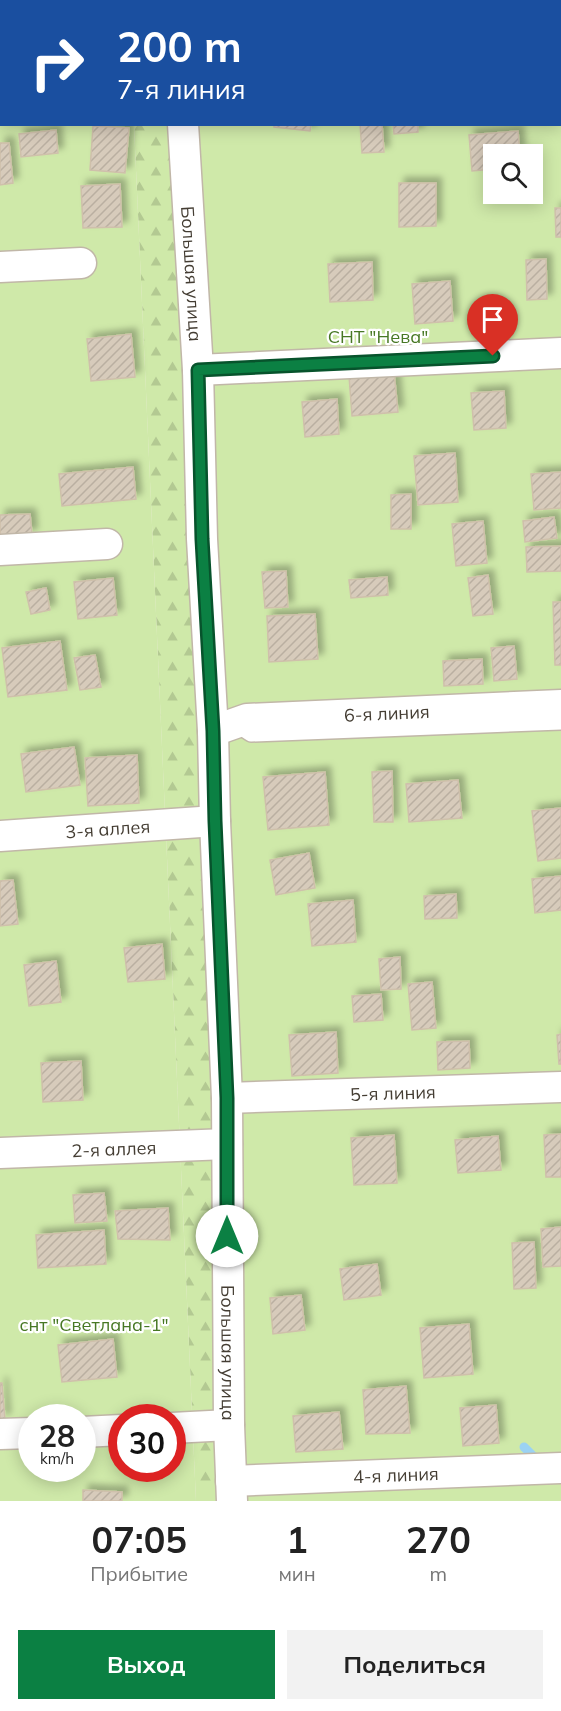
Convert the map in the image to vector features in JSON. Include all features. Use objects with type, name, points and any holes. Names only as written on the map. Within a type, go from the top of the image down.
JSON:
[{"type":"street","name":"Большая улица","points":[[183,126],[198,370],[202,539],[223,727],[215,821],[227,1098],[229,1425],[232,1491]]},
{"type":"street","points":[[0,267],[81,262]]},
{"type":"street","points":[[198,370],[561,353]]},
{"type":"street","points":[[0,550],[107,544]]},
{"type":"street","name":"6-я линия","points":[[223,727],[247,719],[561,705]]},
{"type":"street","name":"3-я аллея","points":[[0,836],[215,821]]},
{"type":"street","name":"5-я линия","points":[[227,1098],[561,1087]]},
{"type":"street","name":"2-я аллея","points":[[0,1153],[227,1144]]},
{"type":"street","points":[[186,1427],[229,1425]]},
{"type":"street","points":[[0,1434],[18,1433]]},
{"type":"street","name":"4-я линия","points":[[232,1491],[561,1468]]},
{"type":"lane","points":[[223,727],[251,734],[561,722]]},
{"type":"green space","name":"снт \"Светлана-1\"","points":[[0,126],[134,126],[196,1501],[0,1501]]},
{"type":"green space","points":[[134,126],[183,126],[232,1501],[196,1501]]},
{"type":"green space","name":"СНТ \"Нева\"","points":[[183,126],[561,126],[561,1501],[232,1501]]},
{"type":"building","points":[[93,126],[129,128],[125,173],[90,170]]},
{"type":"building","points":[[274,126],[311,126],[310,131]]},
{"type":"building","points":[[360,126],[382,126],[384,152],[362,153]]},
{"type":"building","points":[[393,126],[418,126],[418,132],[394,134]]},
{"type":"building","points":[[56,130],[58,153],[21,157],[19,134]]},
{"type":"building","points":[[518,131],[519,144],[483,144],[483,170],[472,171],[469,135]]},
{"type":"building","points":[[0,143],[9,143],[13,183],[0,185]]},
{"type":"building","points":[[399,183],[436,183],[436,226],[399,227]]},
{"type":"building","points":[[120,184],[122,227],[83,228],[81,186]]},
{"type":"building","points":[[555,208],[561,208],[561,237],[556,237]]},
{"type":"building","points":[[546,259],[547,299],[527,300],[526,260]]},
{"type":"building","points":[[372,262],[373,300],[330,302],[328,264]]},
{"type":"building","points":[[450,281],[453,321],[415,324],[412,284]]},
{"type":"building","points":[[131,334],[135,377],[91,381],[87,339]]},
{"type":"building","points":[[394,372],[398,412],[352,416],[349,376]]},
{"type":"building","points":[[504,391],[506,428],[474,430],[471,393]]},
{"type":"building","points":[[337,399],[339,434],[305,437],[302,402]]},
{"type":"building","points":[[455,453],[458,502],[418,505],[414,456]]},
{"type":"building","points":[[133,467],[136,499],[62,506],[59,474]]},
{"type":"building","points":[[561,472],[561,508],[534,510],[531,474]]},
{"type":"building","points":[[411,494],[411,529],[391,529],[391,495]]},
{"type":"building","points":[[30,514],[32,534],[0,536],[0,515]]},
{"type":"building","points":[[554,517],[557,538],[525,542],[523,521]]},
{"type":"building","points":[[483,521],[487,563],[456,566],[452,524]]},
{"type":"building","points":[[561,546],[561,571],[527,572],[526,547]]},
{"type":"building","points":[[286,571],[288,607],[265,608],[262,572]]},
{"type":"building","points":[[488,575],[493,614],[473,616],[468,578]]},
{"type":"building","points":[[387,577],[388,595],[351,598],[349,580]]},
{"type":"building","points":[[113,578],[117,615],[78,619],[74,582]]},
{"type":"building","points":[[46,588],[50,610],[31,614],[26,592]]},
{"type":"building","points":[[553,602],[561,602],[561,665],[555,665]]},
{"type":"building","points":[[315,614],[318,659],[269,662],[267,616]]},
{"type":"building","points":[[60,641],[67,690],[8,697],[2,648]]},
{"type":"building","points":[[514,646],[517,679],[494,681],[491,648]]},
{"type":"building","points":[[95,655],[101,687],[80,690],[74,658]]},
{"type":"building","points":[[482,659],[483,684],[444,686],[443,661]]},
{"type":"building","points":[[74,747],[80,785],[26,792],[21,754]]},
{"type":"building","points":[[137,755],[139,803],[88,806],[85,758]]},
{"type":"building","points":[[392,771],[393,822],[374,822],[372,772]]},
{"type":"building","points":[[325,772],[329,825],[268,830],[263,777]]},
{"type":"building","points":[[458,780],[462,818],[409,822],[406,784]]},
{"type":"building","points":[[561,808],[561,858],[538,861],[532,811]]},
{"type":"building","points":[[309,853],[315,888],[276,895],[270,860]]},
{"type":"building","points":[[561,876],[561,910],[535,913],[532,879]]},
{"type":"building","points":[[13,880],[18,924],[0,926],[0,881]]},
{"type":"building","points":[[456,894],[457,918],[425,919],[424,896]]},
{"type":"building","points":[[353,900],[356,942],[312,946],[308,904]]},
{"type":"building","points":[[162,944],[165,979],[128,982],[124,948]]},
{"type":"building","points":[[400,957],[401,989],[381,990],[379,959]]},
{"type":"building","points":[[56,961],[61,1002],[29,1006],[24,965]]},
{"type":"building","points":[[432,982],[436,1028],[412,1030],[408,984]]},
{"type":"building","points":[[381,994],[383,1020],[354,1022],[352,996]]},
{"type":"building","points":[[336,1032],[338,1073],[292,1076],[289,1035]]},
{"type":"building","points":[[561,1034],[561,1064],[559,1064],[557,1035]]},
{"type":"building","points":[[469,1041],[470,1068],[438,1070],[437,1042]]},
{"type":"building","points":[[81,1061],[83,1100],[43,1102],[41,1063]]},
{"type":"building","points":[[561,1134],[561,1177],[546,1177],[544,1135]]},
{"type":"building","points":[[394,1135],[397,1183],[354,1185],[351,1138]]},
{"type":"building","points":[[498,1136],[501,1170],[458,1173],[455,1140]]},
{"type":"building","points":[[104,1193],[107,1221],[75,1223],[73,1195]]},
{"type":"building","points":[[168,1208],[170,1240],[118,1239],[115,1211]]},
{"type":"building","points":[[561,1227],[561,1266],[543,1267],[541,1229]]},
{"type":"building","points":[[104,1230],[106,1264],[38,1268],[36,1235]]},
{"type":"building","points":[[534,1242],[536,1288],[514,1289],[512,1243]]},
{"type":"building","points":[[377,1264],[381,1295],[344,1300],[340,1269]]},
{"type":"building","points":[[301,1295],[305,1330],[273,1334],[270,1298]]},
{"type":"building","points":[[469,1324],[473,1374],[424,1378],[420,1328]]},
{"type":"building","points":[[113,1339],[117,1377],[62,1382],[58,1345]]},
{"type":"building","points":[[0,1383],[2,1383],[5,1419],[0,1419]]},
{"type":"building","points":[[406,1386],[410,1433],[366,1434],[363,1390]]},
{"type":"building","points":[[496,1405],[499,1443],[463,1446],[460,1408]]},
{"type":"building","points":[[339,1412],[343,1449],[296,1452],[293,1416]]},
{"type":"building","points":[[83,1490],[122,1492],[122,1501],[83,1501]]},
{"type":"waterway","points":[[524,1447],[539,1462]]},
{"type":"route","points":[[227,1236],[227,1098],[213,731],[202,539],[198,370],[493,356]]}]
